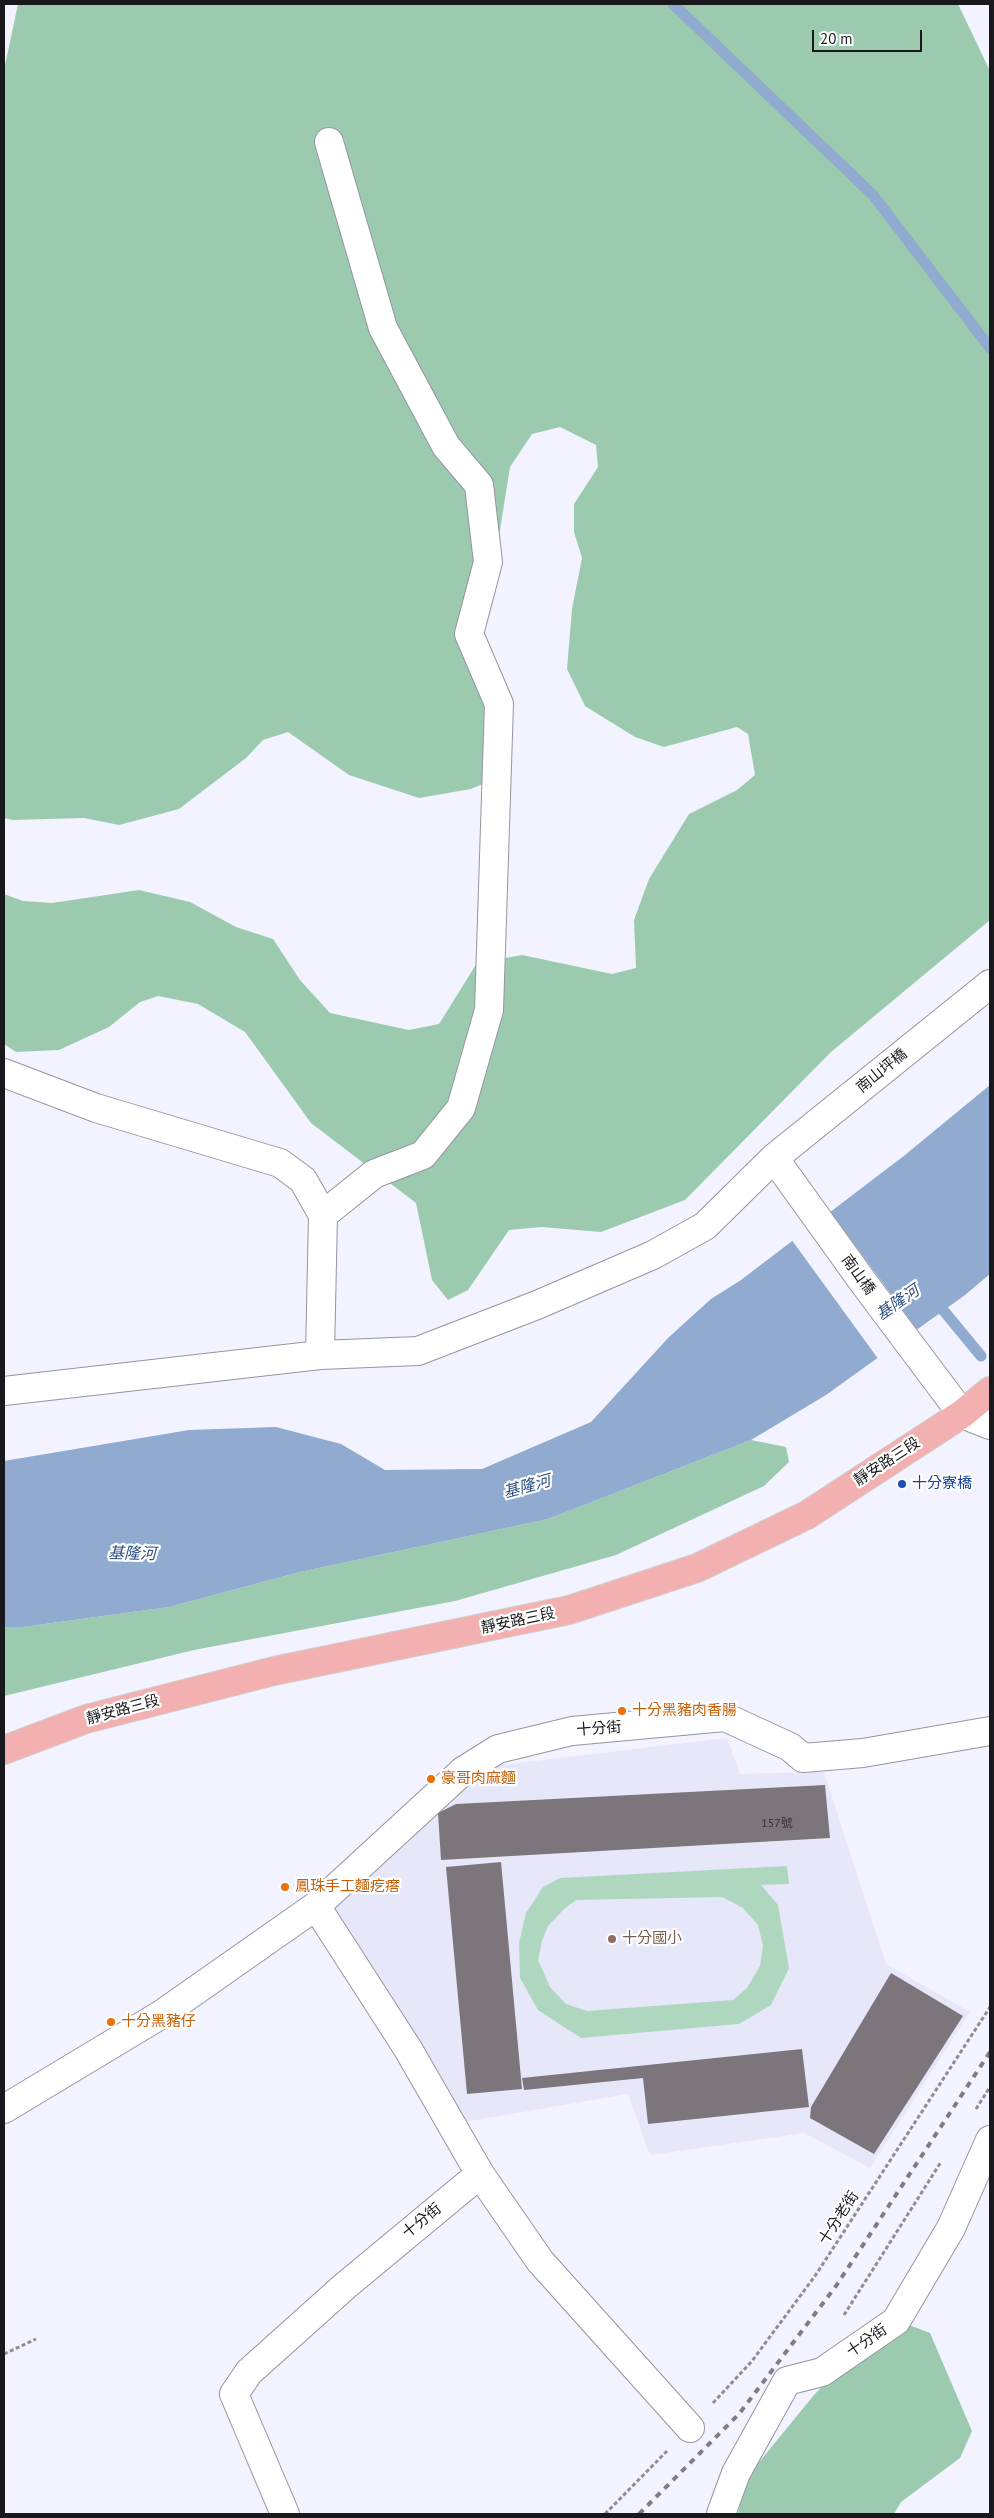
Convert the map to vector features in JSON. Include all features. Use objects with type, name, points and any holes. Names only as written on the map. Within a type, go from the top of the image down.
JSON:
[{"type":"main road","name":"靜安路三段","points":[[4,1750],[86,1718],[274,1671],[569,1610],[697,1568],[807,1514],[962,1414],[990,1391]]},
{"type":"street","points":[[323,1215],[374,1174],[423,1155],[461,1108],[489,1010],[498,704],[469,634],[488,562],[479,485],[446,446],[383,328],[330,142]]},
{"type":"street","name":"南山坪橋","points":[[4,1391],[320,1355],[418,1351],[537,1305],[644,1259],[705,1226],[774,1158],[990,984]]},
{"type":"street","points":[[4,1073],[96,1108],[280,1163],[303,1180],[323,1215],[323,1298],[320,1355]]},
{"type":"street","name":"南山橋","points":[[774,1158],[866,1286],[962,1414]]},
{"type":"street","points":[[962,1414],[990,1426]]},
{"type":"street","name":"十分街","points":[[4,2109],[162,2014],[316,1906],[463,1771],[498,1749],[572,1731],[725,1718],[790,1747],[803,1758],[863,1753],[990,1731]]},
{"type":"street","points":[[316,1906],[408,2049],[480,2174],[540,2261],[690,2428]]},
{"type":"street","name":"十分街","points":[[721,2514],[736,2472],[787,2381],[822,2372],[896,2321],[951,2228],[990,2140]]},
{"type":"street","name":"十分街","points":[[285,2514],[234,2394],[249,2372],[301,2325],[480,2174]]},
{"type":"path","name":"十分老街","points":[[605,2514],[690,2428],[752,2361],[809,2284],[990,2007]]},
{"type":"path","points":[[974,2111],[990,2087]]},
{"type":"path","points":[[843,2318],[846,2309],[942,2161]]},
{"type":"path","points":[[4,2354],[36,2339]]},
{"type":"shaded area","name":"十分國小","points":[[727,1738],[740,1774],[824,1772],[886,1964],[970,2012],[870,2168],[804,2133],[650,2155],[628,2094],[458,2123],[330,1914],[434,1805],[501,1765]]},
{"type":"green space","points":[[18,4],[958,4],[990,71],[990,920],[831,1052],[685,1200],[601,1232],[542,1227],[509,1230],[468,1290],[448,1300],[432,1280],[416,1203],[311,1123],[245,1032],[198,1004],[158,996],[140,1002],[109,1027],[59,1050],[16,1052],[4,1044],[4,894],[23,901],[52,903],[139,890],[190,902],[236,927],[273,939],[300,980],[330,1013],[409,1030],[439,1024],[477,963],[522,955],[612,974],[636,968],[634,920],[649,879],[689,814],[737,790],[755,775],[748,734],[737,727],[664,747],[635,737],[585,706],[567,669],[572,609],[582,558],[574,532],[574,504],[598,467],[596,445],[560,427],[532,434],[510,467],[494,568],[468,647],[491,708],[485,783],[471,789],[419,798],[349,775],[288,732],[263,740],[246,758],[179,809],[119,825],[84,818],[13,820],[4,818],[4,70]]},
{"type":"green space","points":[[751,1440],[786,1447],[789,1462],[764,1486],[616,1555],[455,1601],[194,1650],[4,1696],[4,1627],[23,1627],[169,1607],[300,1572],[548,1519]]},
{"type":"green space","points":[[787,1866],[789,1884],[761,1885],[778,1905],[789,1968],[771,2005],[739,2024],[581,2038],[538,2010],[520,1978],[519,1943],[526,1913],[543,1887],[560,1878]],"holes":[[[722,1897],[743,1908],[758,1925],[763,1946],[760,1966],[747,1988],[733,2000],[587,2011],[566,2004],[550,1987],[538,1960],[542,1941],[548,1926],[564,1909],[576,1900]]]},
{"type":"green space","points":[[888,2317],[930,2333],[972,2431],[960,2458],[901,2502],[894,2514],[738,2514],[743,2491],[755,2467],[814,2395]]},
{"type":"water","name":"基隆河","points":[[990,1085],[990,1274],[965,1295],[826,1395],[751,1440],[548,1519],[300,1572],[169,1607],[23,1627],[4,1627],[4,1461],[189,1430],[276,1427],[341,1444],[385,1470],[482,1469],[591,1422],[669,1337],[711,1299],[741,1280],[905,1155]]},
{"type":"pier","points":[[829,1210],[919,1332],[879,1360],[791,1239]]},
{"type":"building","points":[[825,1785],[830,1838],[441,1860],[438,1813],[456,1804]]},
{"type":"building","points":[[501,1862],[522,2089],[467,2094],[446,1867]]},
{"type":"building","points":[[891,1973],[963,2016],[874,2154],[810,2118],[811,2107]]},
{"type":"building","points":[[802,2049],[809,2107],[648,2124],[643,2078],[524,2090],[522,2078]]},
{"type":"waterway","points":[[673,4],[873,195],[990,348]]},
{"type":"waterway","points":[[934,1299],[981,1356]]},
{"type":"railway","points":[[639,2514],[739,2414],[836,2286],[990,2052]]},
{"type":"place","name":"十分寮橋","points":[[902,1484]]},
{"type":"place","name":"十分黑豬肉香腸","points":[[622,1711]]},
{"type":"place","name":"豪哥肉麻麵","points":[[431,1779]]},
{"type":"place","name":"鳳珠手工麵疙瘩","points":[[285,1887]]},
{"type":"place","name":"十分國小","points":[[612,1939]]},
{"type":"place","name":"十分黑豬仔","points":[[111,2022]]}]
